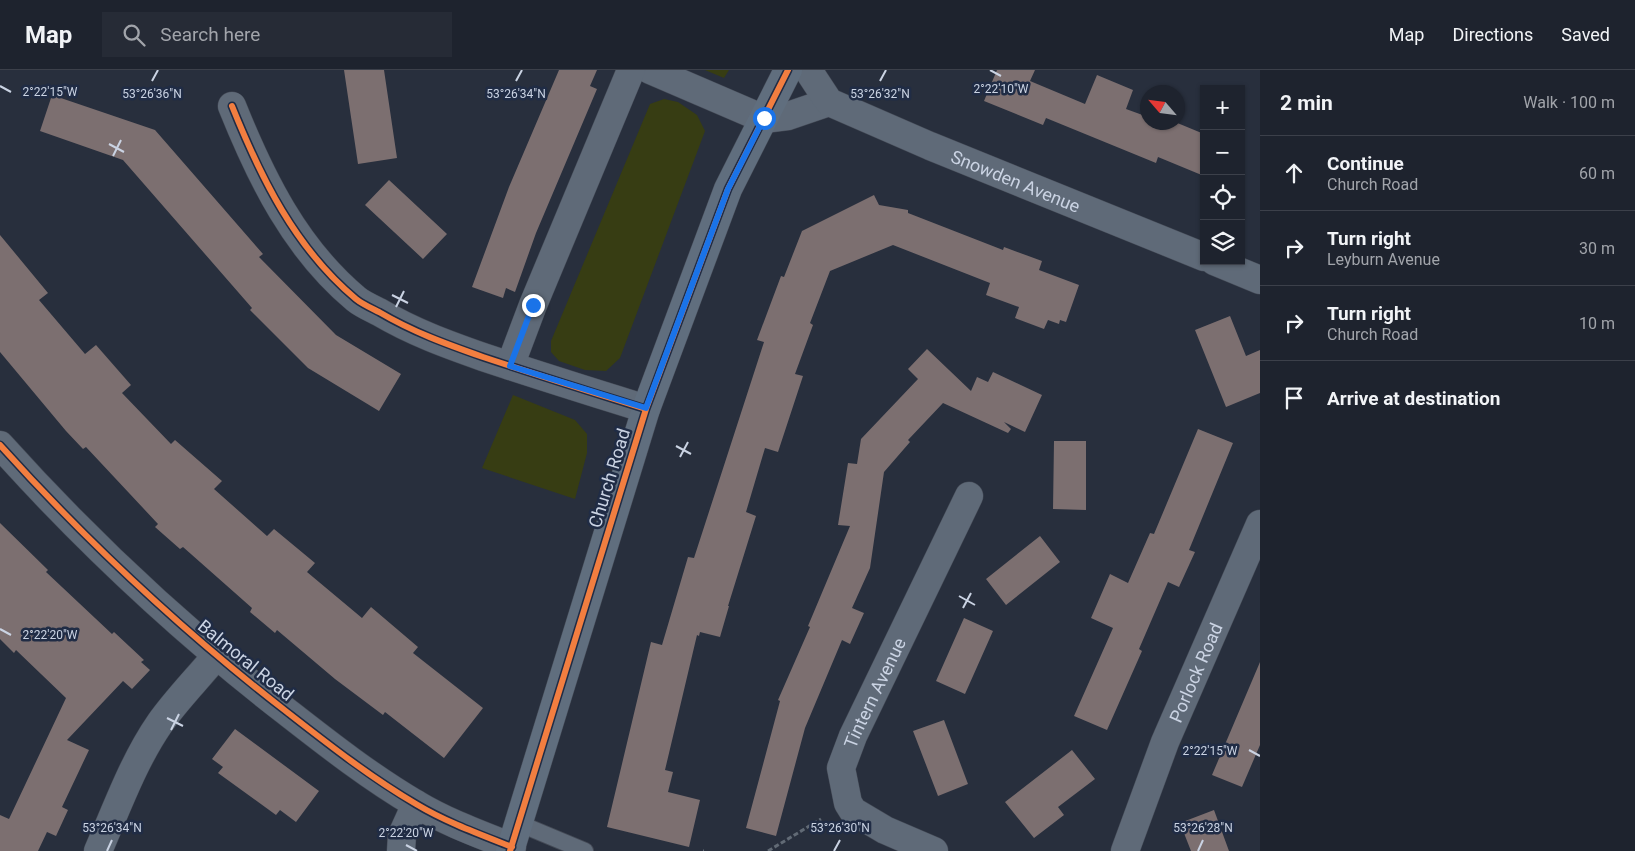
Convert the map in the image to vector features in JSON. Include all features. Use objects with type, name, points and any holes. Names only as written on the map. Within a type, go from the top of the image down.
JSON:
[{"type":"main road","name":"Church Road","points":[[513,840],[646,408],[728,189],[788,70]]},
{"type":"street","points":[[510,366],[533,305],[631,70]]},
{"type":"street","points":[[650,70],[764,118],[788,116],[829,102],[808,70]]},
{"type":"street","name":"Snowden Avenue","points":[[829,102],[930,146],[1200,255]]},
{"type":"street","points":[[232,106],[249,150],[293,229],[317,262],[357,300],[408,329],[455,347],[646,408]]},
{"type":"street","points":[[1224,265],[1260,280]]},
{"type":"street","name":"Balmoral Road","points":[[0,445],[47,497],[120,570],[216,656],[313,732],[389,787],[416,804],[441,817],[513,840]]},
{"type":"street","name":"Tintern Avenue","points":[[848,804],[841,768],[853,736],[969,496]]},
{"type":"street","name":"Porlock Road","points":[[1125,851],[1165,742],[1259,530]]},
{"type":"street","points":[[98,851],[142,752],[160,723],[216,656]]},
{"type":"street","points":[[401,851],[402,835],[416,804]]},
{"type":"street","points":[[848,804],[853,811],[886,830],[934,851]]},
{"type":"lane","points":[[513,840],[585,851]]},
{"type":"path","points":[[768,851],[848,804]]},
{"type":"green space","points":[[705,70],[729,70],[724,78]]},
{"type":"green space","points":[[664,99],[678,102],[697,115],[705,131],[620,358],[606,371],[585,370],[559,361],[551,352],[551,341],[650,104]]},
{"type":"green space","points":[[513,395],[575,420],[587,434],[587,453],[575,499],[482,468]]},
{"type":"building","points":[[344,70],[384,70],[397,158],[358,164]]},
{"type":"building","points":[[559,70],[597,70],[590,86],[597,89],[536,233],[515,292],[506,288],[503,298],[472,287],[509,187]]},
{"type":"building","points":[[997,70],[1035,70],[1030,81],[1085,104],[1097,75],[1133,90],[1126,109],[1140,114],[1140,130],[1185,130],[1185,126],[1200,132],[1200,174],[1158,157],[1156,163],[1046,118],[1043,125],[984,101]]},
{"type":"building","points":[[52,95],[155,130],[263,254],[259,257],[336,335],[401,374],[379,411],[308,368],[250,310],[252,308],[123,160],[40,131]]},
{"type":"building","points":[[389,180],[447,234],[423,259],[365,205]]},
{"type":"building","points":[[874,195],[879,205],[908,210],[908,213],[1003,250],[1004,247],[1042,261],[1039,270],[1079,285],[1066,322],[1060,320],[1059,324],[1048,320],[1044,329],[1015,318],[1019,307],[986,295],[990,283],[893,245],[830,271],[810,323],[813,325],[795,374],[803,376],[778,452],[765,448],[746,512],[756,516],[720,637],[700,632],[699,636],[697,635],[665,770],[673,772],[668,792],[700,800],[689,847],[607,827],[651,642],[662,645],[688,557],[694,558],[764,342],[757,340],[781,276],[784,277],[802,231]]},
{"type":"building","points":[[0,235],[48,293],[39,300],[85,354],[96,345],[131,385],[122,393],[171,444],[175,440],[222,481],[214,489],[267,536],[274,529],[315,563],[307,572],[362,618],[371,607],[418,647],[413,653],[483,708],[444,758],[385,712],[383,715],[335,679],[277,630],[275,633],[250,612],[252,608],[183,547],[180,549],[155,527],[158,524],[86,447],[83,449],[66,431],[0,352]]},
{"type":"building","points":[[1230,316],[1246,356],[1260,350],[1260,393],[1226,407],[1195,330]]},
{"type":"building","points":[[927,349],[971,391],[977,377],[988,382],[993,372],[1042,395],[1025,432],[1004,422],[1011,429],[1008,433],[943,403],[908,440],[910,442],[884,472],[870,568],[852,608],[864,613],[850,644],[842,640],[805,728],[776,836],[746,828],[780,701],[778,700],[810,627],[808,626],[850,526],[838,525],[848,463],[857,464],[861,439],[918,379],[908,369]]},
{"type":"building","points":[[1198,429],[1233,443],[1189,550],[1195,552],[1179,587],[1168,582],[1139,649],[1142,651],[1107,730],[1074,716],[1113,628],[1091,618],[1110,574],[1128,583],[1150,533],[1154,534]]},
{"type":"building","points":[[1054,441],[1086,441],[1086,510],[1053,509]]},
{"type":"building","points":[[0,523],[48,570],[46,572],[112,634],[114,632],[144,660],[141,662],[150,670],[132,689],[123,681],[67,740],[89,750],[62,807],[68,810],[56,836],[47,832],[38,851],[0,851],[0,815],[9,819],[66,698],[16,650],[14,653],[0,639]]},
{"type":"building","points":[[1040,536],[1060,562],[1006,605],[986,579]]},
{"type":"building","points":[[964,618],[993,631],[965,694],[936,681]]},
{"type":"building","points":[[1260,662],[1260,745],[1242,787],[1212,775]]},
{"type":"building","points":[[944,720],[968,784],[938,796],[913,731]]},
{"type":"building","points":[[235,729],[319,791],[296,822],[280,810],[276,815],[218,773],[223,767],[212,759]]},
{"type":"building","points":[[1072,750],[1095,779],[1058,807],[1064,815],[1034,838],[1005,802]]},
{"type":"building","points":[[1214,810],[1229,851],[1191,851],[1180,823]]},
{"type":"cycle path","points":[[510,851],[646,409],[728,189],[788,70]]},
{"type":"cycle path","points":[[232,106],[268,185],[298,235],[334,279],[358,301],[404,326],[456,347],[646,409]]},
{"type":"cycle path","points":[[0,445],[67,517],[137,585],[210,650],[287,712],[399,794],[451,822],[512,847]]},
{"type":"route","points":[[533,305],[510,366],[646,408],[728,189],[764,118]]}]
